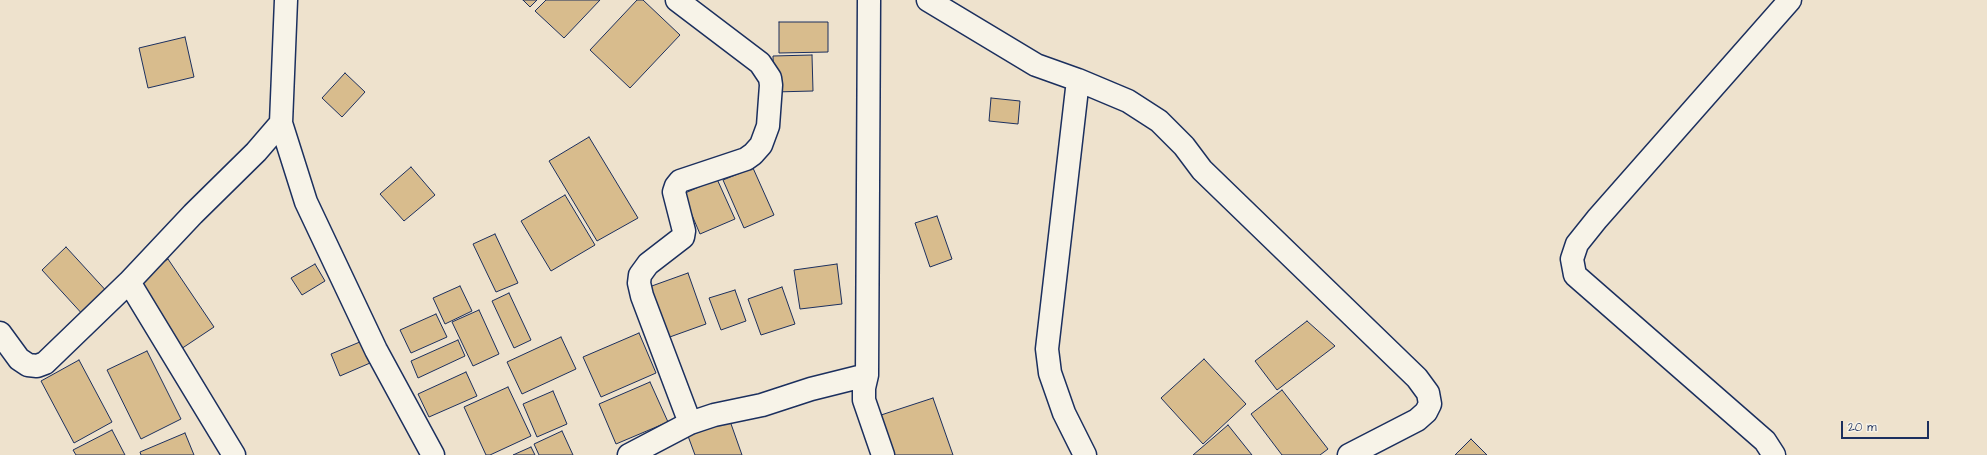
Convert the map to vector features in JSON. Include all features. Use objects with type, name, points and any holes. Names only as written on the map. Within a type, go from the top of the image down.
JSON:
[{"type":"street","points":[[286,0],[281,123],[306,202],[376,350],[433,455]]},
{"type":"street","points":[[677,0],[760,63],[770,78],[771,86],[768,126],[761,145],[746,159],[680,181],[674,192],[684,232],[683,237],[648,264],[640,275],[639,283],[642,296],[690,423]]},
{"type":"street","points":[[869,0],[867,374],[864,388],[864,400],[883,455]]},
{"type":"street","points":[[928,0],[1036,65],[1078,80],[1128,101],[1159,121],[1184,146],[1202,170],[1417,378],[1428,393],[1430,404],[1426,412],[1417,420],[1349,455]]},
{"type":"street","points":[[1774,455],[1765,441],[1575,275],[1572,259],[1577,244],[1597,219],[1790,0]]},
{"type":"street","points":[[1078,80],[1047,349],[1052,380],[1064,413],[1085,455]]},
{"type":"street","points":[[0,334],[19,359],[28,365],[37,366],[45,363],[129,282],[193,214],[256,152],[281,123]]},
{"type":"street","points":[[129,282],[234,455]]},
{"type":"street","points":[[628,455],[690,423],[714,415],[762,405],[811,389],[867,374]]},
{"type":"building","points":[[523,0],[537,0],[530,7]]},
{"type":"building","points":[[546,0],[600,0],[564,38],[535,11]]},
{"type":"building","points":[[637,0],[643,0],[680,35],[630,88],[590,50]]},
{"type":"building","points":[[779,22],[828,22],[828,52],[779,53]]},
{"type":"building","points":[[185,37],[194,77],[148,88],[139,48]]},
{"type":"building","points":[[812,55],[813,91],[774,92],[773,56]]},
{"type":"building","points":[[345,73],[365,92],[342,117],[322,98]]},
{"type":"building","points":[[991,98],[1020,101],[1018,124],[989,121]]},
{"type":"building","points":[[589,137],[638,218],[597,241],[549,161]]},
{"type":"building","points":[[411,167],[435,195],[404,221],[380,194]]},
{"type":"building","points":[[753,168],[774,215],[744,228],[723,180]]},
{"type":"building","points":[[717,179],[735,219],[700,234],[683,194]]},
{"type":"building","points":[[565,195],[595,245],[551,271],[521,221]]},
{"type":"building","points":[[937,216],[952,259],[930,267],[915,223]]},
{"type":"building","points":[[495,234],[518,283],[496,292],[473,244]]},
{"type":"building","points":[[66,247],[110,295],[85,317],[42,270]]},
{"type":"building","points":[[168,259],[214,327],[181,349],[135,281]]},
{"type":"building","points":[[315,264],[325,281],[302,295],[291,278]]},
{"type":"building","points":[[837,264],[842,304],[800,309],[794,270]]},
{"type":"building","points":[[688,273],[706,324],[667,338],[649,287]]},
{"type":"building","points":[[460,286],[472,311],[445,324],[433,298]]},
{"type":"building","points":[[782,287],[795,324],[761,335],[748,299]]},
{"type":"building","points":[[735,290],[746,321],[721,330],[709,298]]},
{"type":"building","points":[[509,293],[531,340],[514,348],[492,301]]},
{"type":"building","points":[[479,310],[499,354],[473,366],[452,322]]},
{"type":"building","points":[[436,314],[447,337],[411,353],[400,330]]},
{"type":"building","points":[[1307,321],[1335,346],[1277,390],[1255,361]]},
{"type":"building","points":[[639,333],[656,373],[601,397],[583,357]]},
{"type":"building","points":[[561,337],[576,369],[522,394],[507,362]]},
{"type":"building","points":[[367,339],[377,360],[340,376],[331,354]]},
{"type":"building","points":[[458,340],[465,356],[418,378],[411,361]]},
{"type":"building","points":[[147,351],[181,419],[141,439],[107,370]]},
{"type":"building","points":[[1204,359],[1246,404],[1203,444],[1161,398]]},
{"type":"building","points":[[79,360],[112,422],[74,443],[41,381]]},
{"type":"building","points":[[466,372],[477,396],[429,417],[418,394]]},
{"type":"building","points":[[650,382],[668,422],[616,444],[599,404]]},
{"type":"building","points":[[508,387],[531,436],[490,455],[486,455],[464,407]]},
{"type":"building","points":[[1282,390],[1328,449],[1320,455],[1282,455],[1251,414]]},
{"type":"building","points":[[553,391],[567,424],[537,437],[523,404]]},
{"type":"building","points":[[933,398],[953,455],[892,455],[878,416]]},
{"type":"building","points":[[730,421],[742,455],[695,455],[688,436]]},
{"type":"building","points":[[1228,425],[1252,455],[1193,455]]},
{"type":"building","points":[[112,430],[125,455],[76,455],[73,450]]},
{"type":"building","points":[[562,431],[573,455],[539,455],[534,444]]},
{"type":"building","points":[[185,433],[194,455],[141,455],[140,452]]},
{"type":"building","points":[[1471,439],[1487,455],[1455,455]]},
{"type":"building","points":[[531,447],[535,455],[513,455]]}]
